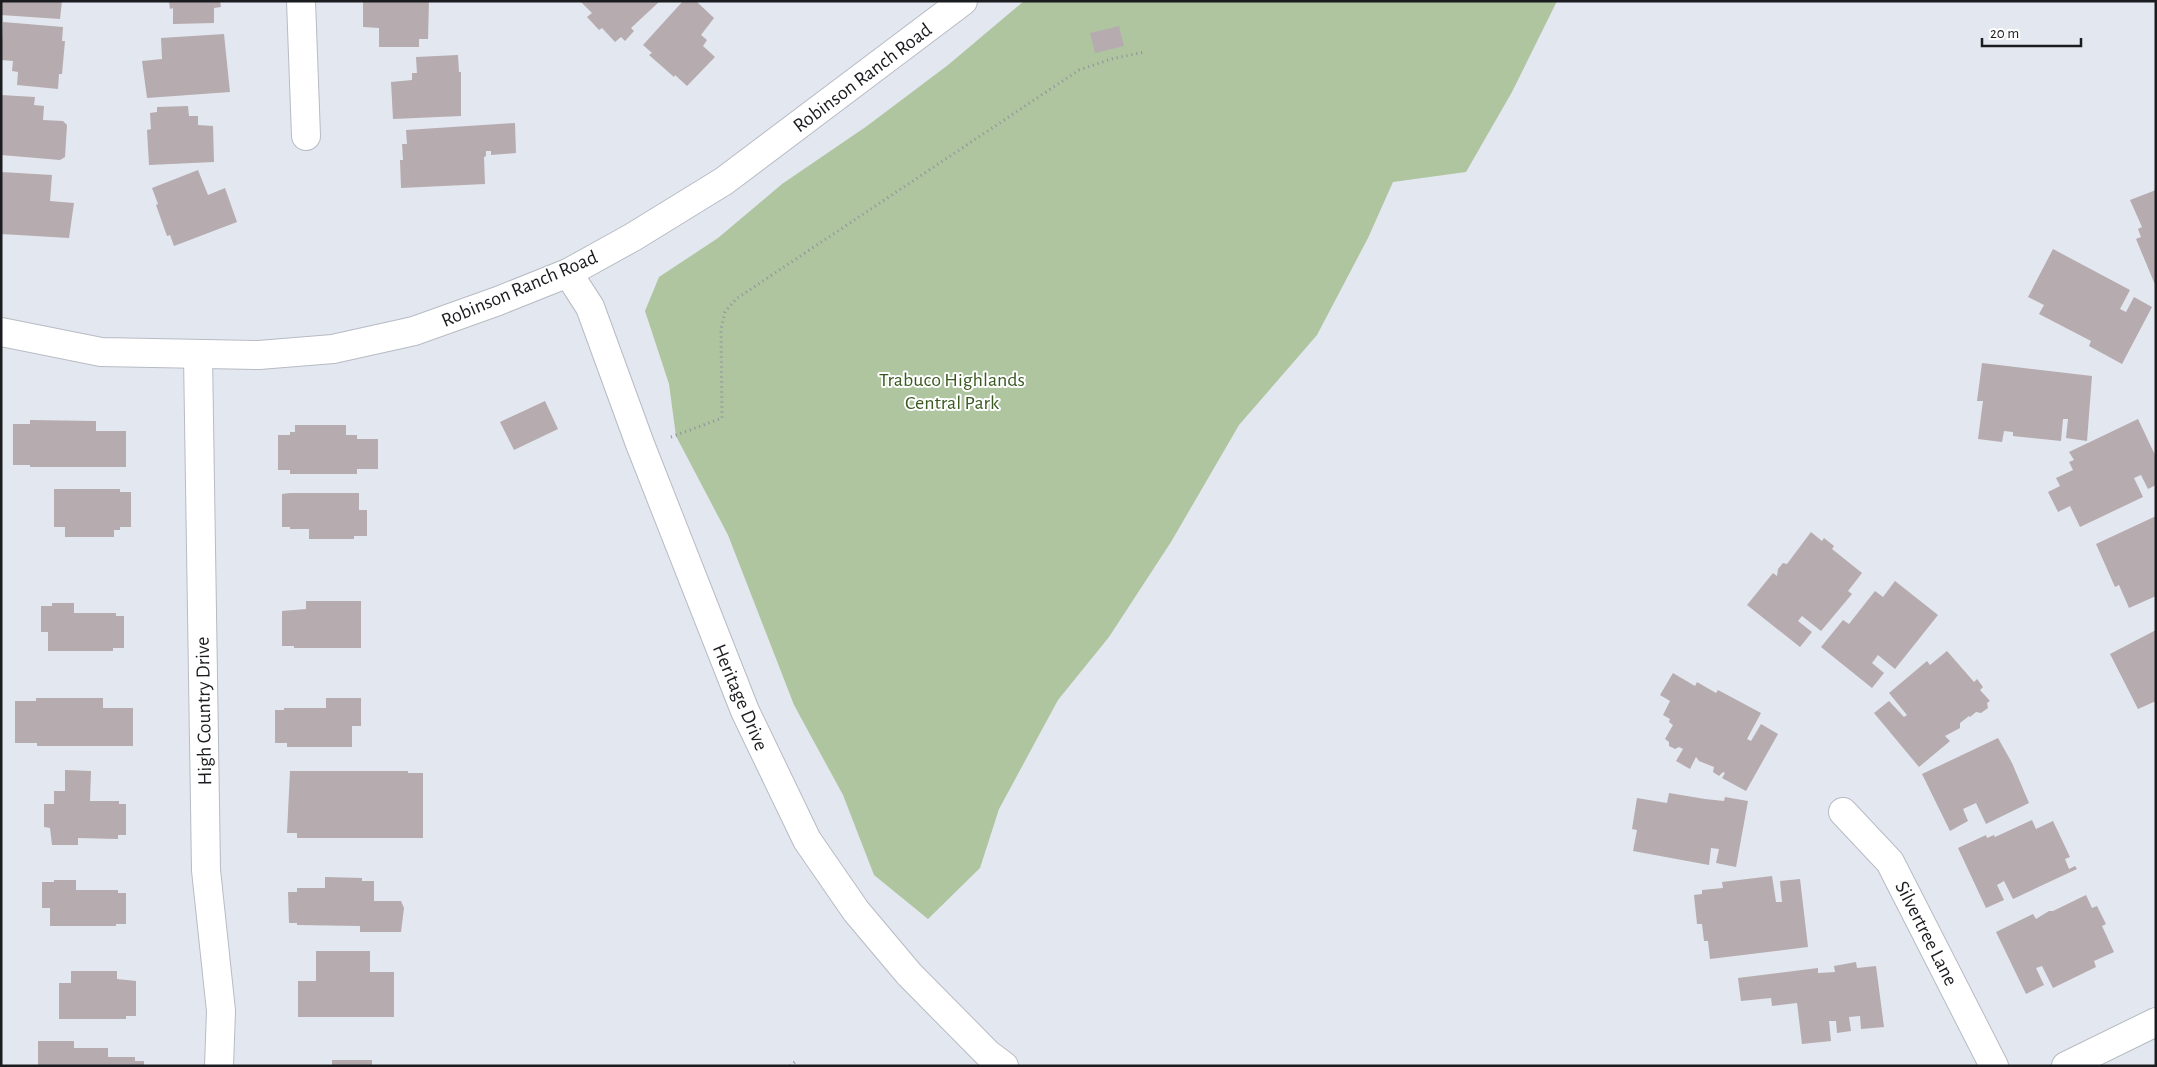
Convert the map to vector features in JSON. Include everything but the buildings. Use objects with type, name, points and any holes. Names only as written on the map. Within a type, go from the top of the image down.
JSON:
[{"type":"street","points":[[301,1],[306,136]]},
{"type":"street","name":"Robinson Ranch Road","points":[[1,332],[101,352],[259,355],[333,348],[414,331],[498,301],[568,273],[634,237],[724,181],[963,1]]},
{"type":"street","name":"Heritage Drive","points":[[568,273],[590,306],[640,444],[745,711],[807,840],[856,911],[909,974],[988,1054],[1004,1066]]},
{"type":"street","name":"High Country Drive","points":[[198,355],[206,870],[221,1012],[219,1066]]},
{"type":"street","name":"Silvertree Lane","points":[[1844,812],[1890,862],[1994,1066]]},
{"type":"street","points":[[2066,1066],[2156,1022]]},
{"type":"path","points":[[676,436],[722,418],[720,330],[725,312],[736,300],[1079,70],[1111,59],[1145,52]]},
{"type":"path","points":[[790,1066],[795,1062]]},
{"type":"green space","name":"Trabuco Highlands Central Park","points":[[1024,1],[1557,1],[1512,92],[1466,172],[1393,182],[1368,238],[1317,335],[1239,425],[1171,542],[1109,637],[1058,700],[999,809],[980,868],[928,919],[874,875],[843,795],[794,705],[728,535],[676,436],[669,384],[645,311],[659,277],[718,238],[782,184],[867,126],[948,65]]}]
